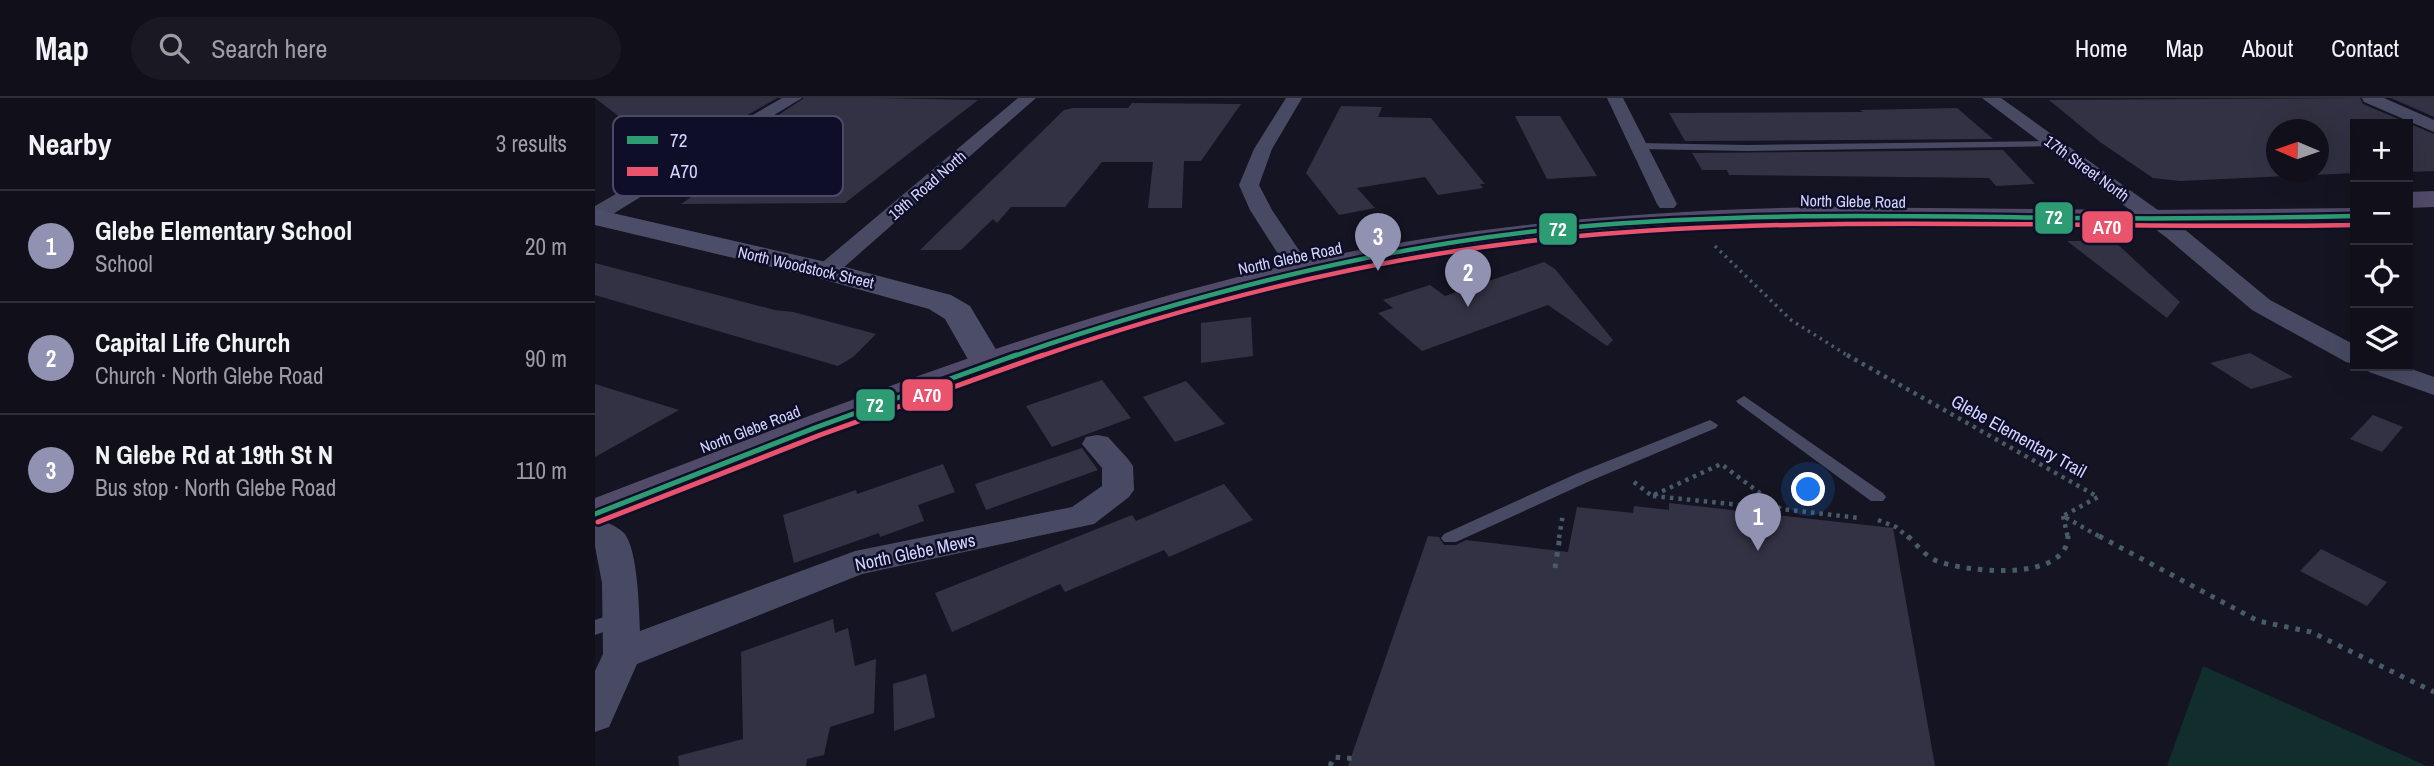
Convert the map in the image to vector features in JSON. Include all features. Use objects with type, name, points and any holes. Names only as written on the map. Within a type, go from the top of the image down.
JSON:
[{"type":"main road","points":[[2413,200],[2434,199]]},
{"type":"main road","name":"North Glebe Road","points":[[595,488],[982,354],[1167,306],[1297,264],[1463,226],[1552,214],[1667,204],[1844,200],[2147,212],[2350,216]]},
{"type":"main road","name":"North Glebe Road","points":[[1297,264],[1479,238],[1675,218],[1850,213],[2147,212],[2350,202]]},
{"type":"main road","points":[[2413,214],[2434,213]]},
{"type":"main road","name":"North Glebe Road","points":[[595,514],[982,354]]},
{"type":"street","points":[[764,116],[794,98]]},
{"type":"street","name":"19th Road North","points":[[826,271],[1028,98]]},
{"type":"street","points":[[1294,98],[1263,149],[1249,185],[1261,210],[1297,264]]},
{"type":"street","points":[[1615,98],[1667,204]]},
{"type":"street","name":"17th Street North","points":[[1990,98],[2147,212],[2261,305],[2350,353]]},
{"type":"street","points":[[2370,98],[2434,127]]},
{"type":"street","points":[[595,216],[629,196]]},
{"type":"street","name":"North Woodstock Street","points":[[595,216],[826,271],[940,302],[958,313],[982,354]]},
{"type":"street","points":[[2392,371],[2434,387]]},
{"type":"street","name":"North Glebe Mews","points":[[613,633],[855,563],[1082,516],[1118,490],[1117,466],[1097,444]]},
{"type":"street","points":[[595,530],[612,541],[620,583],[613,633],[595,715]]},
{"type":"lane","points":[[1639,146],[1747,148],[2055,144]]},
{"type":"lane","points":[[1744,401],[1877,497]]},
{"type":"lane","points":[[1450,538],[1584,477],[1710,425]]},
{"type":"path","name":"Glebe Elementary Trail","points":[[1706,238],[1791,320],[1811,331],[1822,341],[2098,497],[2063,516]]},
{"type":"path","points":[[1652,496],[1720,464],[1781,509]]},
{"type":"path","points":[[1627,481],[1637,482],[1652,496],[1877,520],[1897,527],[1933,560],[1977,570],[2019,570],[2046,565],[2064,552],[2069,535],[2063,516]]},
{"type":"path","points":[[1555,568],[1563,513],[1573,508]]},
{"type":"path","points":[[2063,516],[2181,582],[2258,621],[2311,632],[2434,692]]},
{"type":"path","points":[[1330,766],[1334,757],[1358,759]]},
{"type":"green space","points":[[2203,666],[2427,766],[2167,766]]},
{"type":"building","points":[[595,98],[777,98],[746,116],[618,116]]},
{"type":"building","points":[[804,98],[978,100],[845,203],[681,204],[693,196],[843,196],[843,116],[777,116]]},
{"type":"building","points":[[2360,98],[2363,104],[2398,119],[2350,119],[2350,173],[2329,174],[2329,119],[2266,119],[2266,177],[2180,181],[2153,178],[2100,142],[2049,100]]},
{"type":"building","points":[[2391,98],[2434,98],[2434,117]]},
{"type":"building","points":[[1132,103],[1241,104],[1201,161],[1184,161],[1182,208],[1148,208],[1153,162],[1102,162],[1065,207],[1011,207],[997,223],[993,219],[961,250],[920,250],[1064,110],[1128,108]]},
{"type":"building","points":[[1341,106],[1382,107],[1378,117],[1431,118],[1485,184],[1480,184],[1483,188],[1438,195],[1425,177],[1357,188],[1375,208],[1339,215],[1306,173]]},
{"type":"building","points":[[1957,108],[1993,139],[1685,141],[1669,113],[1863,112],[1860,110]]},
{"type":"building","points":[[1515,116],[1560,116],[1597,176],[1547,179]]},
{"type":"building","points":[[2413,125],[2434,134],[2434,171],[2413,172]]},
{"type":"building","points":[[2003,150],[2035,184],[1996,186],[1989,178],[1729,175],[1727,170],[1702,170],[1692,153]]},
{"type":"building","points":[[2067,241],[2114,241],[2180,302],[2167,318]]},
{"type":"building","points":[[1544,262],[1555,269],[1613,340],[1607,346],[1548,305],[1422,351],[1378,313],[1393,308],[1383,300],[1430,285],[1445,296]]},
{"type":"building","points":[[595,263],[876,334],[853,357],[838,366],[595,295]]},
{"type":"building","points":[[1251,317],[1253,356],[1201,363],[1201,323]]},
{"type":"building","points":[[2250,353],[2293,377],[2251,389],[2210,363]]},
{"type":"building","points":[[1102,380],[1131,418],[1052,447],[1026,406]]},
{"type":"building","points":[[1186,381],[1225,424],[1175,442],[1143,397]]},
{"type":"building","points":[[595,384],[679,410],[595,457]]},
{"type":"building","points":[[2373,415],[2403,427],[2382,452],[2350,439]]},
{"type":"building","points":[[1082,448],[1098,470],[986,510],[975,484]]},
{"type":"building","points":[[943,464],[955,492],[918,505],[924,521],[880,537],[879,533],[794,563],[783,515],[856,490],[857,494]]},
{"type":"building","points":[[1224,484],[1253,520],[1169,557],[1164,550],[1065,592],[1060,584],[952,632],[935,593],[1132,515],[1136,521]]},
{"type":"building","points":[[1669,503],[1893,528],[1935,766],[1348,766],[1428,536],[1439,537],[1444,545],[1456,545],[1466,540],[1568,552],[1577,507],[1633,513],[1634,506],[1669,510]]},
{"type":"building","points":[[2321,549],[2387,582],[2367,606],[2300,571]]},
{"type":"building","points":[[833,619],[835,633],[848,628],[855,666],[876,659],[874,713],[830,727],[824,755],[807,759],[806,766],[679,766],[678,756],[743,739],[741,652]]},
{"type":"building","points":[[926,674],[935,717],[894,731],[893,684]]},
{"type":"transit line","name":"72","points":[[595,514],[928,385],[1040,346],[1153,311],[1268,280],[1384,254],[1574,227],[1716,218],[2350,216]]},
{"type":"transit line","name":"A70","points":[[598,522],[820,435],[1043,355],[1270,289],[1387,263],[1505,244],[1576,236],[1718,227],[2350,225]]},
{"type":"place","name":"N Glebe Rd at 19th St N","points":[[1378,271]]},
{"type":"place","name":"Capital Life Church","points":[[1468,307]]},
{"type":"place","name":"Glebe Elementary School","points":[[1758,551]]}]
